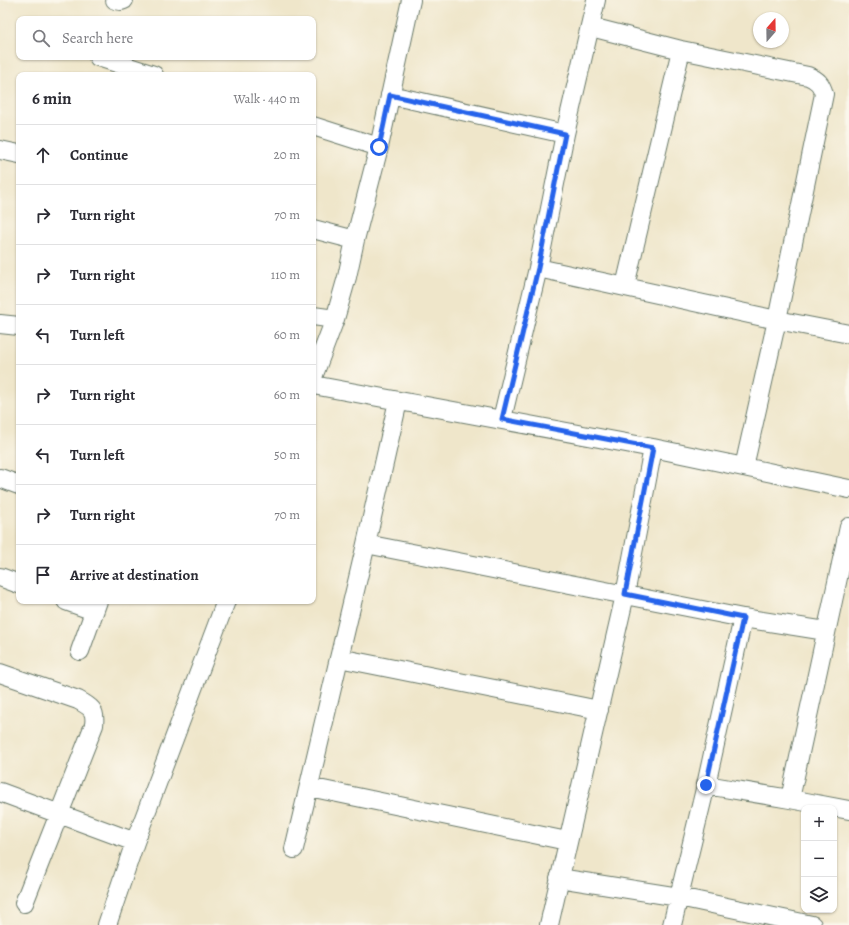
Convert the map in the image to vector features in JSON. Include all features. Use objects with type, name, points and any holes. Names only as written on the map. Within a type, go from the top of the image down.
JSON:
[{"type":"street","points":[[115,0],[124,0]]},
{"type":"street","points":[[316,357],[335,319],[347,277],[379,147],[411,0]]},
{"type":"street","points":[[502,419],[538,268],[565,134],[591,27],[596,0]]},
{"type":"street","points":[[591,27],[681,50],[808,76],[816,79],[822,86],[824,94],[777,320],[744,467]]},
{"type":"street","points":[[625,286],[681,50]]},
{"type":"street","points":[[107,60],[145,72]]},
{"type":"street","points":[[390,95],[565,134]]},
{"type":"street","points":[[316,127],[379,147]]},
{"type":"street","points":[[0,150],[16,153]]},
{"type":"street","points":[[316,230],[355,240]]},
{"type":"street","points":[[538,268],[777,320],[849,334]]},
{"type":"street","points":[[316,316],[335,319]]},
{"type":"street","points":[[0,324],[16,326]]},
{"type":"street","points":[[316,386],[653,448],[849,489]]},
{"type":"street","points":[[294,849],[398,401]]},
{"type":"street","points":[[549,925],[567,841],[599,710],[625,594],[653,448]]},
{"type":"street","points":[[0,478],[16,484]]},
{"type":"street","points":[[790,799],[849,527]]},
{"type":"street","points":[[366,544],[743,618],[826,631]]},
{"type":"street","points":[[0,577],[16,583]]},
{"type":"street","points":[[80,651],[96,606],[84,604]]},
{"type":"street","points":[[106,925],[135,842],[225,604]]},
{"type":"street","points":[[672,925],[706,785],[743,618]]},
{"type":"street","points":[[339,658],[599,710]]},
{"type":"street","points":[[0,673],[87,704],[93,710],[95,717],[94,725],[24,903]]},
{"type":"street","points":[[706,785],[849,810]]},
{"type":"street","points":[[309,787],[567,841]]},
{"type":"street","points":[[0,792],[135,842]]},
{"type":"street","points":[[559,878],[679,897],[812,925]]},
{"type":"route","points":[[379,147],[390,95],[565,134],[538,268],[502,419],[653,448],[625,594],[743,618],[706,785]]}]
